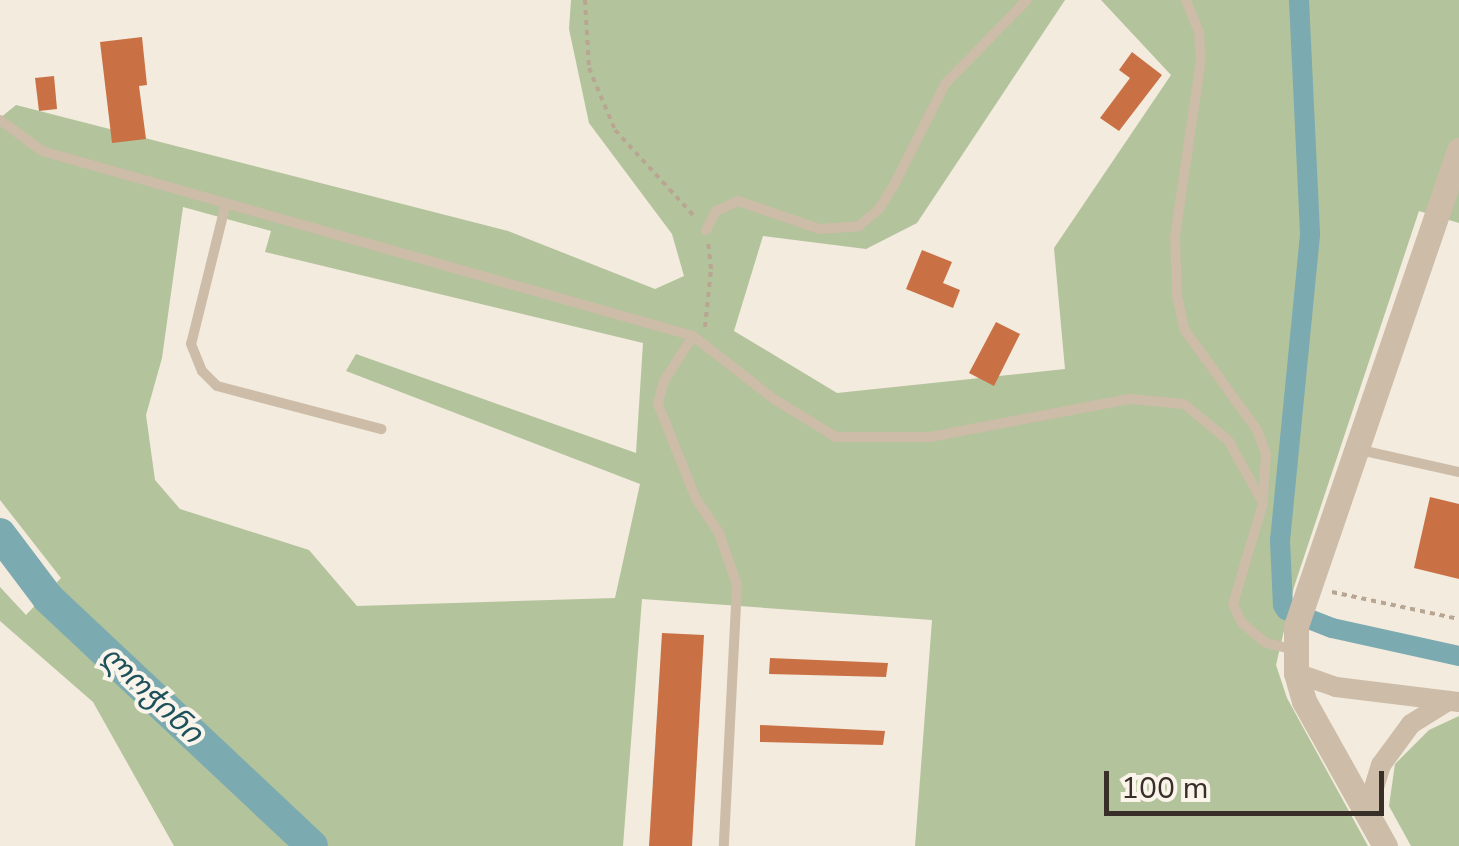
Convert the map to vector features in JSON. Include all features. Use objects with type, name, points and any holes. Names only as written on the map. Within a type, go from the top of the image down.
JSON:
[{"type":"street","points":[[1378,835],[1330,752],[1295,650],[1308,588],[1454,178],[1459,150]]},
{"type":"street","points":[[1295,650],[1336,687],[1453,702]]},
{"type":"street","points":[[1378,835],[1373,792],[1382,764],[1410,724],[1453,702]]},
{"type":"lane","points":[[706,230],[716,211],[738,201],[820,229],[859,226],[879,210],[945,84],[1028,0]]},
{"type":"lane","points":[[1186,0],[1198,33],[1202,60],[1175,236],[1177,296],[1184,328],[1257,430],[1266,454],[1263,503],[1232,604],[1242,623],[1266,643],[1295,650]]},
{"type":"lane","points":[[0,120],[42,151],[693,336],[774,399],[836,437],[930,437],[1130,399],[1184,404],[1228,440],[1263,503]]},
{"type":"lane","points":[[226,203],[192,344],[202,372],[217,386],[381,429]]},
{"type":"lane","points":[[693,336],[664,381],[658,404],[696,499],[718,533],[736,585],[724,846]]},
{"type":"lane","points":[[1355,448],[1459,472]]},
{"type":"path","points":[[585,0],[589,68],[615,130],[706,230],[711,270],[705,328],[693,336]]},
{"type":"path","points":[[1308,588],[1459,619]]},
{"type":"green space","points":[[571,0],[1065,0],[917,223],[866,249],[763,236],[734,331],[837,393],[1065,369],[1054,248],[1171,75],[1101,0],[1459,0],[1459,223],[1419,211],[1294,587],[1276,665],[1287,698],[1368,846],[915,846],[932,620],[642,599],[623,846],[174,846],[93,702],[0,621],[0,587],[26,615],[61,578],[0,500],[0,118],[16,105],[508,231],[655,289],[684,276],[672,234],[589,123],[569,29]],"holes":[[[183,207],[271,231],[265,252],[643,343],[636,453],[356,354],[346,371],[640,484],[615,598],[357,606],[309,550],[180,509],[155,480],[146,415],[162,358]]]},
{"type":"green space","points":[[1459,716],[1459,846],[1411,846],[1389,806],[1395,764],[1429,730]]},
{"type":"building","points":[[142,37],[147,85],[139,86],[146,139],[112,143],[100,42]]},
{"type":"building","points":[[1132,52],[1162,75],[1119,131],[1100,118],[1130,78],[1119,70]]},
{"type":"building","points":[[54,76],[57,109],[39,111],[35,78]]},
{"type":"building","points":[[922,250],[952,262],[943,283],[960,290],[953,308],[906,289]]},
{"type":"building","points":[[996,322],[1020,334],[994,386],[969,373]]},
{"type":"building","points":[[1430,497],[1459,504],[1459,579],[1414,568]]},
{"type":"building","points":[[662,633],[704,635],[692,846],[649,846]]},
{"type":"building","points":[[770,658],[888,663],[886,677],[769,674]]},
{"type":"building","points":[[760,725],[885,731],[883,745],[760,742]]},
{"type":"waterway","points":[[1299,0],[1310,235],[1280,540],[1283,605],[1286,610],[1332,628],[1459,656]]},
{"type":"waterway","name":"ლოჭინი","points":[[0,534],[48,598],[312,846]]}]
